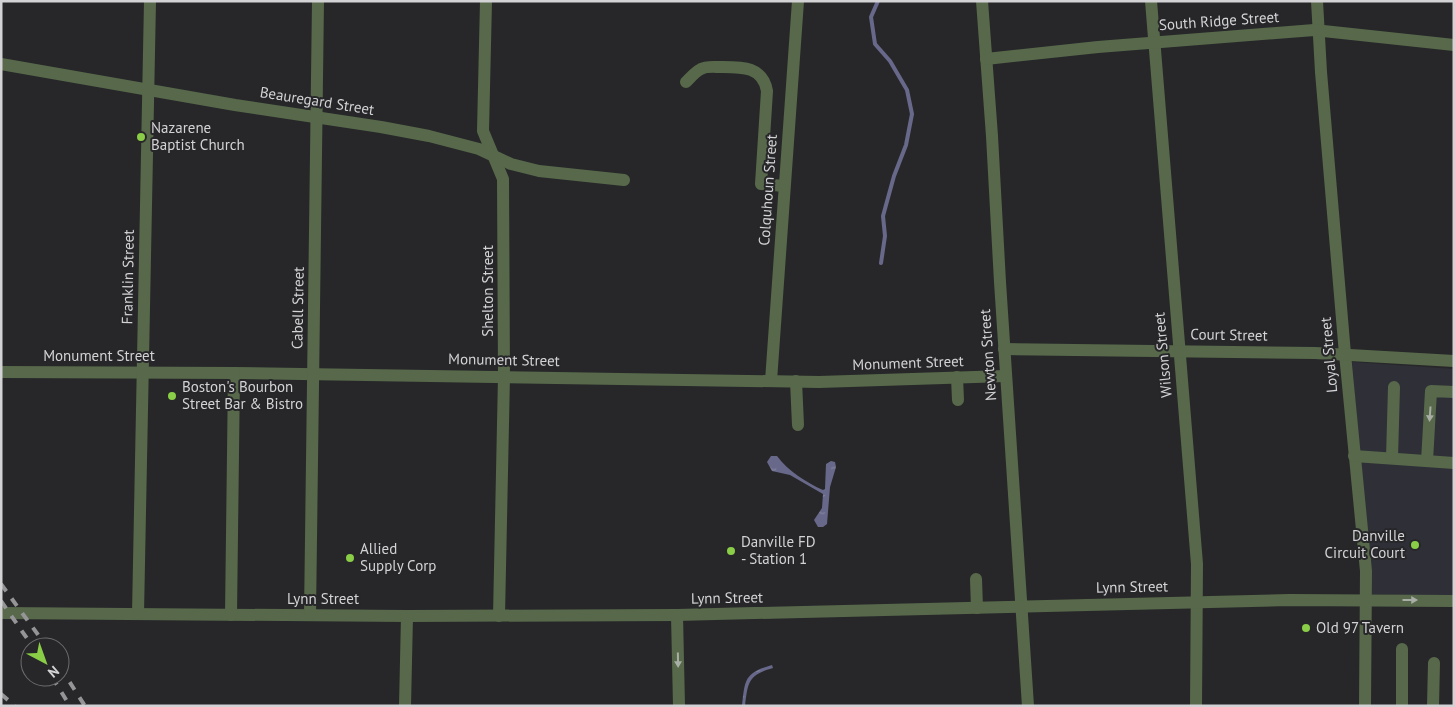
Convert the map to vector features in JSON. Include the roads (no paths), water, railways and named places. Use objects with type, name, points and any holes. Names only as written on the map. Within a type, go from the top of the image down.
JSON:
[{"type":"street","name":"Franklin Street","points":[[138,614],[150,1]]},
{"type":"street","name":"Cabell Street","points":[[310,615],[318,1]]},
{"type":"street","name":"Shelton Street","points":[[486,1],[483,131],[503,179],[504,376],[499,616]]},
{"type":"street","name":"Colquhoun Street","points":[[771,381],[798,1]]},
{"type":"street","name":"Newton Street","points":[[982,1],[1028,706]]},
{"type":"street","name":"Wilson Street","points":[[1151,1],[1197,564],[1196,706]]},
{"type":"street","name":"Loyal Street","points":[[1317,1],[1345,354],[1366,571],[1365,706]]},
{"type":"street","name":"South Ridge Street","points":[[986,59],[1154,42],[1318,31],[1454,45]]},
{"type":"street","name":"Beauregard Street","points":[[1,64],[235,105],[429,136],[479,149],[512,164],[538,171],[624,180]]},
{"type":"street","points":[[686,82],[702,68],[740,67],[758,72],[766,83],[767,91],[761,184],[784,186]]},
{"type":"street","name":"Court Street","points":[[1004,349],[1345,354],[1454,361]]},
{"type":"street","name":"Monument Street","points":[[1,372],[504,376],[771,381],[1006,376]]},
{"type":"street","points":[[232,614],[234,373]]},
{"type":"street","points":[[957,377],[958,400]]},
{"type":"street","points":[[796,381],[798,425]]},
{"type":"street","points":[[1392,458],[1394,387]]},
{"type":"street","points":[[1426,461],[1431,391],[1454,392]]},
{"type":"street","points":[[1354,456],[1454,463]]},
{"type":"street","points":[[976,579],[977,608]]},
{"type":"street","name":"Lynn Street","points":[[1,613],[407,616],[677,615],[1289,600],[1454,601]]},
{"type":"street","points":[[677,615],[678,706]]},
{"type":"street","points":[[405,706],[407,616]]},
{"type":"street","points":[[1402,649],[1402,706]]},
{"type":"street","points":[[1433,706],[1434,663]]},
{"type":"water","points":[[771,456],[777,456],[798,476],[823,490],[825,489],[826,464],[831,461],[835,462],[836,467],[830,487],[827,524],[823,527],[818,527],[814,520],[822,508],[823,494],[790,475],[772,471],[767,462]]},
{"type":"water","points":[[772,665],[773,668],[758,674],[751,681],[747,691],[745,706],[742,706],[745,684],[748,679],[756,671]]},
{"type":"waterway","points":[[878,1],[871,17],[875,44],[890,61],[907,90],[912,114],[906,145],[894,176],[883,216],[885,236],[881,263]]},
{"type":"railway","points":[[1,584],[40,637]]},
{"type":"railway","points":[[1,601],[26,637]]},
{"type":"railway","points":[[70,683],[85,706]]},
{"type":"railway","points":[[58,687],[70,706]]},
{"type":"railway","points":[[1,694],[15,706]]},
{"type":"place","name":"Nazarene Baptist Church","points":[[141,137]]},
{"type":"place","name":"Boston's Bourbon Street Bar & Bistro","points":[[172,396]]},
{"type":"place","name":"Danville Circuit Court","points":[[1415,545]]},
{"type":"place","name":"Danville FD - Station 1","points":[[731,551]]},
{"type":"place","name":"Allied Supply Corp","points":[[350,558]]},
{"type":"place","name":"Old 97 Tavern","points":[[1306,628]]}]
